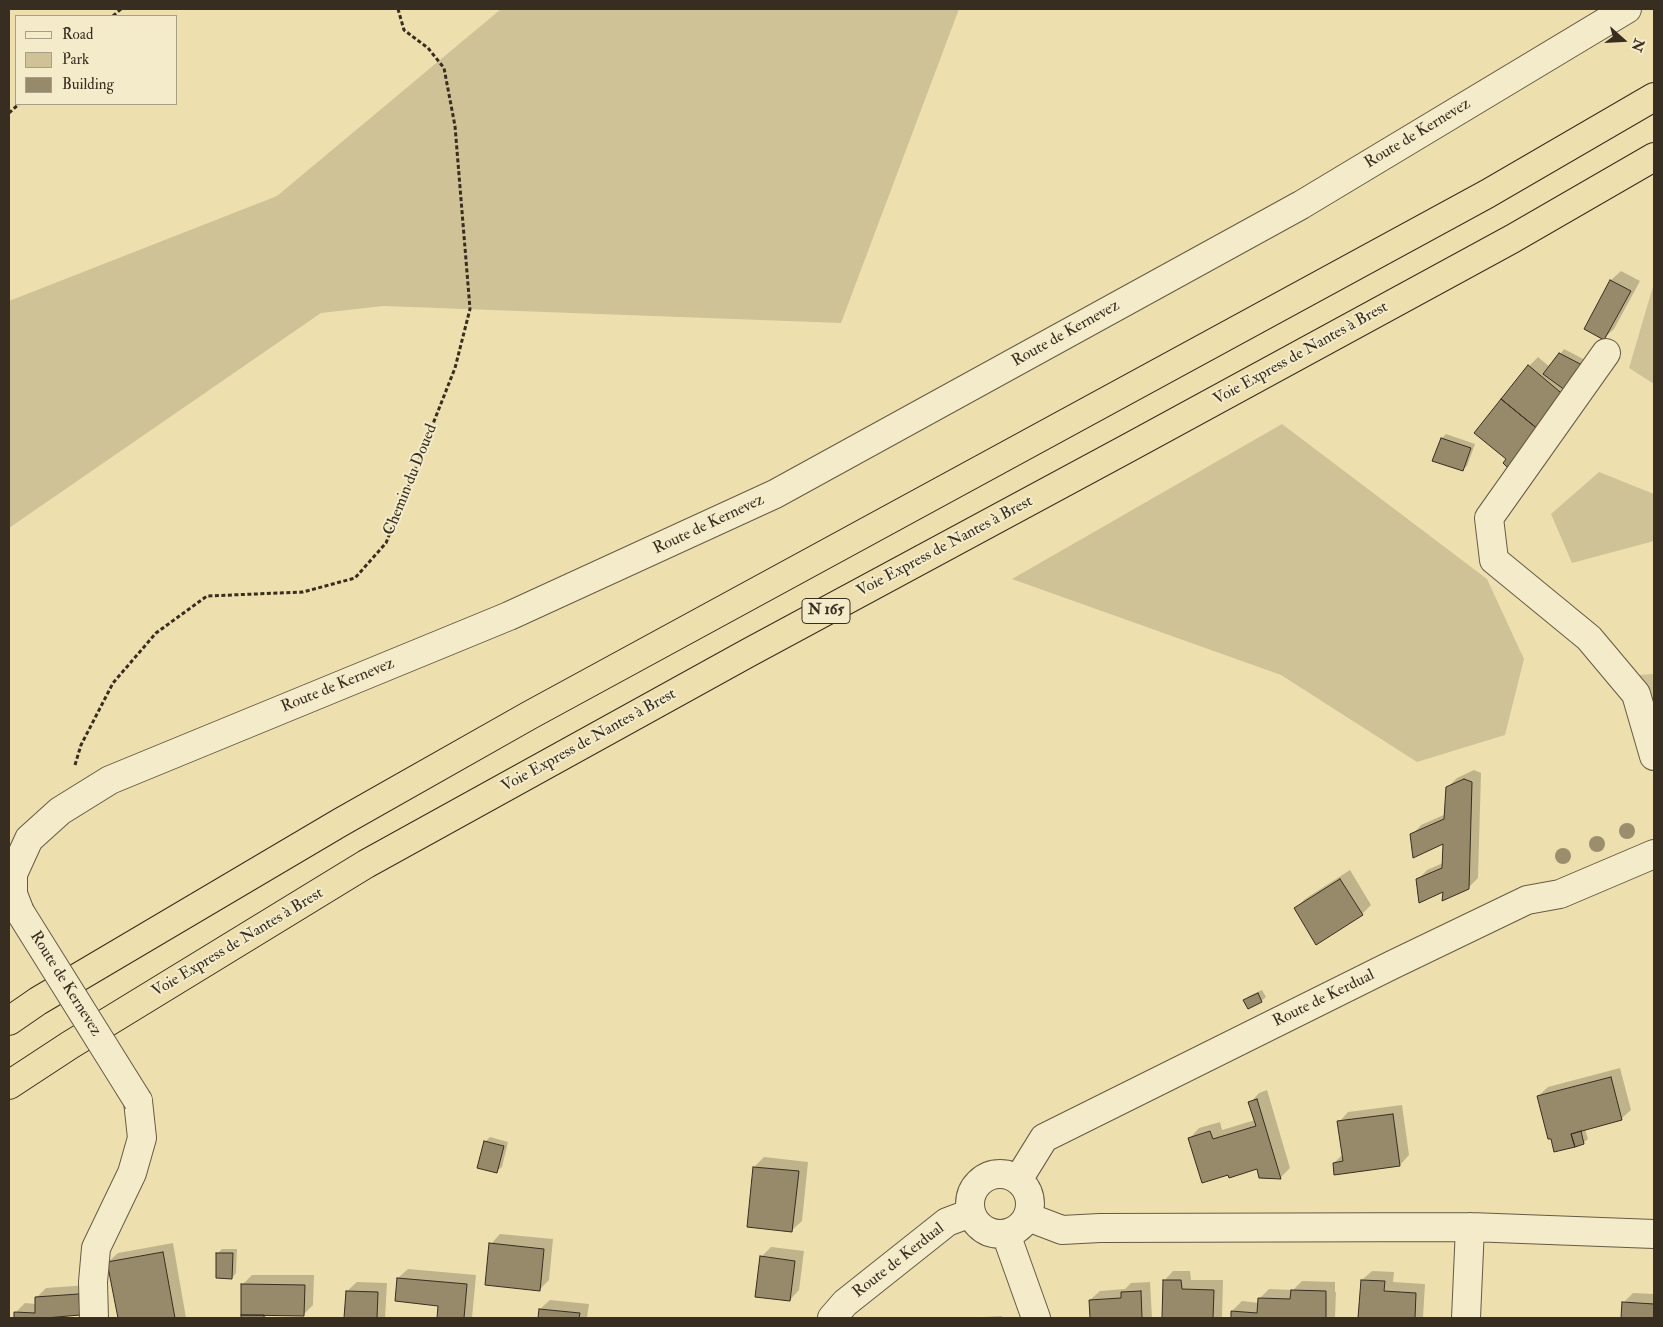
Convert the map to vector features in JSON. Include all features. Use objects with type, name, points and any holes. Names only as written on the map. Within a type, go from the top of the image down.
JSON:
[{"type":"highway","points":[[9,1021],[38,1001],[340,822],[530,715],[1487,194],[1654,98]]},
{"type":"highway","name":"Voie Express de Nantes à Brest","points":[[9,1085],[70,1045],[366,864],[748,653],[1503,243],[1654,157]]},
{"type":"street","name":"Route de Kernevez","points":[[94,1318],[93,1282],[96,1248],[132,1173],[142,1138],[138,1101],[20,912],[13,894],[13,874],[29,839],[60,811],[110,780],[508,616],[775,494],[1301,205],[1626,9]]},
{"type":"street","points":[[1606,353],[1489,518],[1494,560],[1589,638],[1636,694],[1654,756]]},
{"type":"street","name":"Route de Kerdual","points":[[1018,1180],[1044,1138],[1527,900],[1560,894],[1654,854]]},
{"type":"street","points":[[1001,1174],[1018,1180],[1029,1196],[1031,1207],[1023,1225],[1006,1234],[988,1232],[981,1228],[972,1213],[972,1194],[976,1186],[983,1180],[1001,1174]]},
{"type":"street","name":"Route de Kerdual","points":[[832,1318],[844,1304],[948,1222],[972,1213]]},
{"type":"street","points":[[1028,1217],[1062,1230],[1100,1228],[1470,1227],[1654,1234]]},
{"type":"street","points":[[1466,1318],[1470,1227]]},
{"type":"street","points":[[1006,1234],[1036,1318]]},
{"type":"path","name":"Chemin du Doued","points":[[60,811],[81,745],[113,683],[156,633],[207,596],[303,592],[355,578],[386,543],[455,368],[470,309],[455,126],[444,68],[428,48],[404,30],[398,9]]},
{"type":"green space","points":[[501,9],[959,9],[841,323],[383,306],[321,313],[9,528],[9,301],[277,196]]},
{"type":"green space","points":[[1654,283],[1654,384],[1629,368]]},
{"type":"green space","points":[[1282,424],[1487,579],[1524,659],[1505,735],[1417,762],[1281,675],[1012,579]]},
{"type":"green space","points":[[1599,472],[1654,494],[1654,541],[1572,563],[1551,514]]},
{"type":"green space","points":[[1654,674],[1654,706],[1638,675]]},
{"type":"building","points":[[1610,280],[1631,291],[1604,340],[1584,329]]},
{"type":"building","points":[[1559,353],[1588,368],[1569,393],[1543,374]]},
{"type":"building","points":[[1528,365],[1566,397],[1539,430],[1501,399]]},
{"type":"building","points":[[1501,399],[1539,430],[1508,468],[1503,463],[1506,459],[1474,433]]},
{"type":"building","points":[[1441,438],[1471,448],[1463,471],[1432,461]]},
{"type":"building","points":[[1464,779],[1472,782],[1469,889],[1442,901],[1443,892],[1419,903],[1416,879],[1442,868],[1443,844],[1413,858],[1410,834],[1444,819],[1446,787]]},
{"type":"building","points":[[1340,879],[1363,915],[1316,945],[1294,908]]},
{"type":"building","points":[[1258,993],[1262,1002],[1248,1009],[1243,1000]]},
{"type":"building","points":[[1611,1077],[1622,1120],[1571,1134],[1575,1147],[1554,1152],[1551,1139],[1548,1139],[1537,1096]]},
{"type":"building","points":[[1257,1099],[1281,1179],[1259,1178],[1257,1169],[1229,1178],[1228,1175],[1202,1183],[1188,1138],[1210,1131],[1213,1139],[1256,1126],[1248,1102]]},
{"type":"building","points":[[1393,1114],[1400,1166],[1334,1175],[1333,1163],[1343,1161],[1337,1121]]},
{"type":"building","points":[[1581,1131],[1584,1144],[1575,1147],[1571,1134]]},
{"type":"building","points":[[484,1141],[504,1146],[497,1173],[477,1168]]},
{"type":"building","points":[[753,1167],[799,1171],[792,1232],[747,1227]]},
{"type":"building","points":[[489,1243],[544,1249],[540,1291],[485,1285]]},
{"type":"building","points":[[163,1252],[175,1318],[118,1318],[107,1262]]},
{"type":"building","points":[[216,1253],[233,1253],[232,1279],[216,1278]]},
{"type":"building","points":[[760,1256],[795,1261],[790,1301],[755,1297]]},
{"type":"building","points":[[397,1278],[467,1284],[464,1318],[437,1318],[438,1306],[395,1301]]},
{"type":"building","points":[[1163,1280],[1181,1280],[1182,1289],[1214,1290],[1213,1318],[1162,1318]]},
{"type":"building","points":[[1361,1280],[1385,1281],[1384,1291],[1416,1293],[1415,1318],[1358,1318]]},
{"type":"building","points":[[241,1284],[305,1285],[304,1316],[241,1315]]},
{"type":"building","points":[[1291,1290],[1326,1291],[1326,1318],[1231,1318],[1231,1311],[1257,1313],[1258,1298],[1290,1299]]},
{"type":"building","points":[[346,1291],[378,1292],[377,1318],[344,1318]]},
{"type":"building","points":[[1141,1291],[1142,1318],[1090,1318],[1089,1300],[1121,1298],[1121,1292]]},
{"type":"building","points":[[79,1294],[80,1315],[14,1318],[14,1312],[35,1313],[35,1297]]},
{"type":"building","points":[[1622,1302],[1654,1304],[1654,1318],[1621,1318]]},
{"type":"building","points":[[539,1309],[580,1313],[579,1318],[538,1318]]},
{"type":"building","points":[[241,1315],[264,1315],[264,1318],[241,1318]]}]
